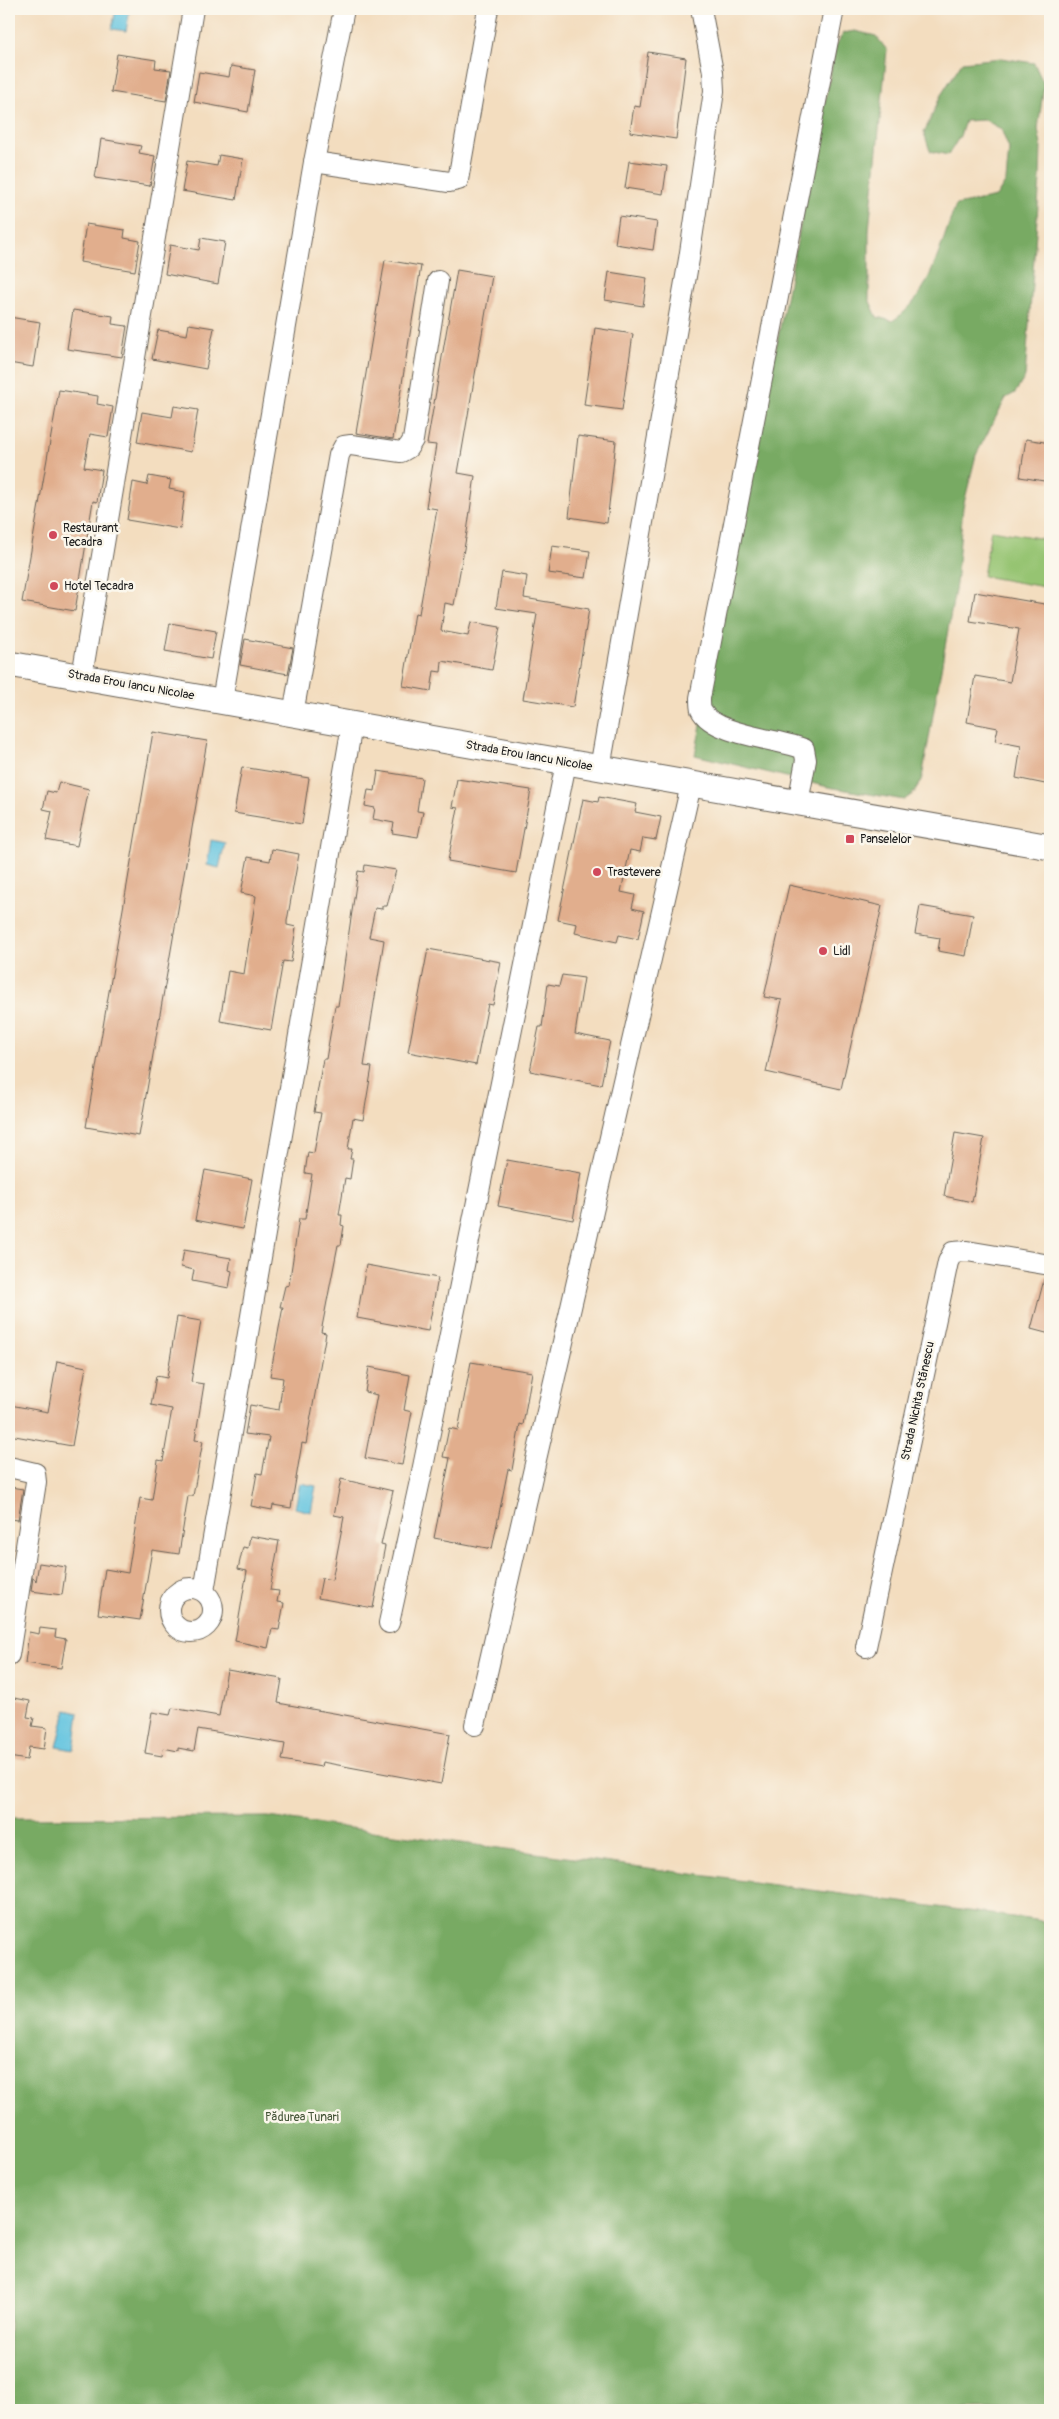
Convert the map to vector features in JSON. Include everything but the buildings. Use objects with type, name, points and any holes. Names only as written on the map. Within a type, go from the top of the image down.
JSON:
[{"type":"street","points":[[82,676],[193,9]]},
{"type":"street","points":[[222,701],[314,162],[344,9]]},
{"type":"street","points":[[314,162],[449,182],[458,180],[488,9]]},
{"type":"street","points":[[600,768],[689,259],[714,91],[713,72],[701,9]]},
{"type":"street","points":[[798,804],[806,760],[804,749],[728,729],[709,719],[701,709],[700,698],[834,9]]},
{"type":"street","points":[[293,714],[339,455],[344,446],[351,445],[401,452],[408,448],[413,440],[438,281]]},
{"type":"street","name":"Strada Erou Iancu Nicolae","points":[[9,664],[1050,847]]},
{"type":"street","points":[[204,1591],[352,725]]},
{"type":"street","points":[[389,1623],[425,1458],[566,763]]},
{"type":"street","points":[[475,1725],[691,785]]},
{"type":"street","name":"Strada Nichita Stănescu","points":[[866,1647],[948,1262],[953,1252],[967,1251],[1050,1266]]},
{"type":"street","points":[[9,1467],[35,1474],[36,1482],[9,1655]]},
{"type":"green space","points":[[855,31],[876,36],[887,50],[869,230],[869,299],[877,317],[892,321],[916,299],[925,285],[939,253],[956,205],[996,197],[1006,181],[1009,149],[1001,129],[985,120],[965,121],[960,136],[948,155],[930,151],[924,133],[941,95],[962,62],[1001,58],[1034,63],[1044,84],[1038,129],[1041,145],[1040,179],[1025,377],[1015,393],[1006,398],[976,455],[963,507],[956,584],[922,778],[914,793],[904,800],[828,787],[695,755],[836,46],[843,33]]},
{"type":"green space","points":[[991,530],[1050,540],[1050,588],[983,576]]},
{"type":"green space","name":"Pădurea Tunari","points":[[268,1817],[1050,1922],[1050,2410],[9,2410],[9,1818]]},
{"type":"water","points":[[116,9],[130,9],[126,31],[112,29]]},
{"type":"water","points":[[211,840],[225,843],[219,868],[207,865]]},
{"type":"water","points":[[300,1483],[316,1486],[311,1512],[295,1508]]},
{"type":"water","points":[[66,1710],[79,1713],[74,1750],[57,1747]]},
{"type":"place","name":"Restaurant Tecadra","points":[[53,535]]},
{"type":"place","name":"Hotel Tecadra","points":[[54,586]]},
{"type":"place","name":"Panselelor","points":[[850,839]]},
{"type":"place","name":"Trastevere","points":[[597,872]]},
{"type":"place","name":"Lidl","points":[[823,951]]}]
